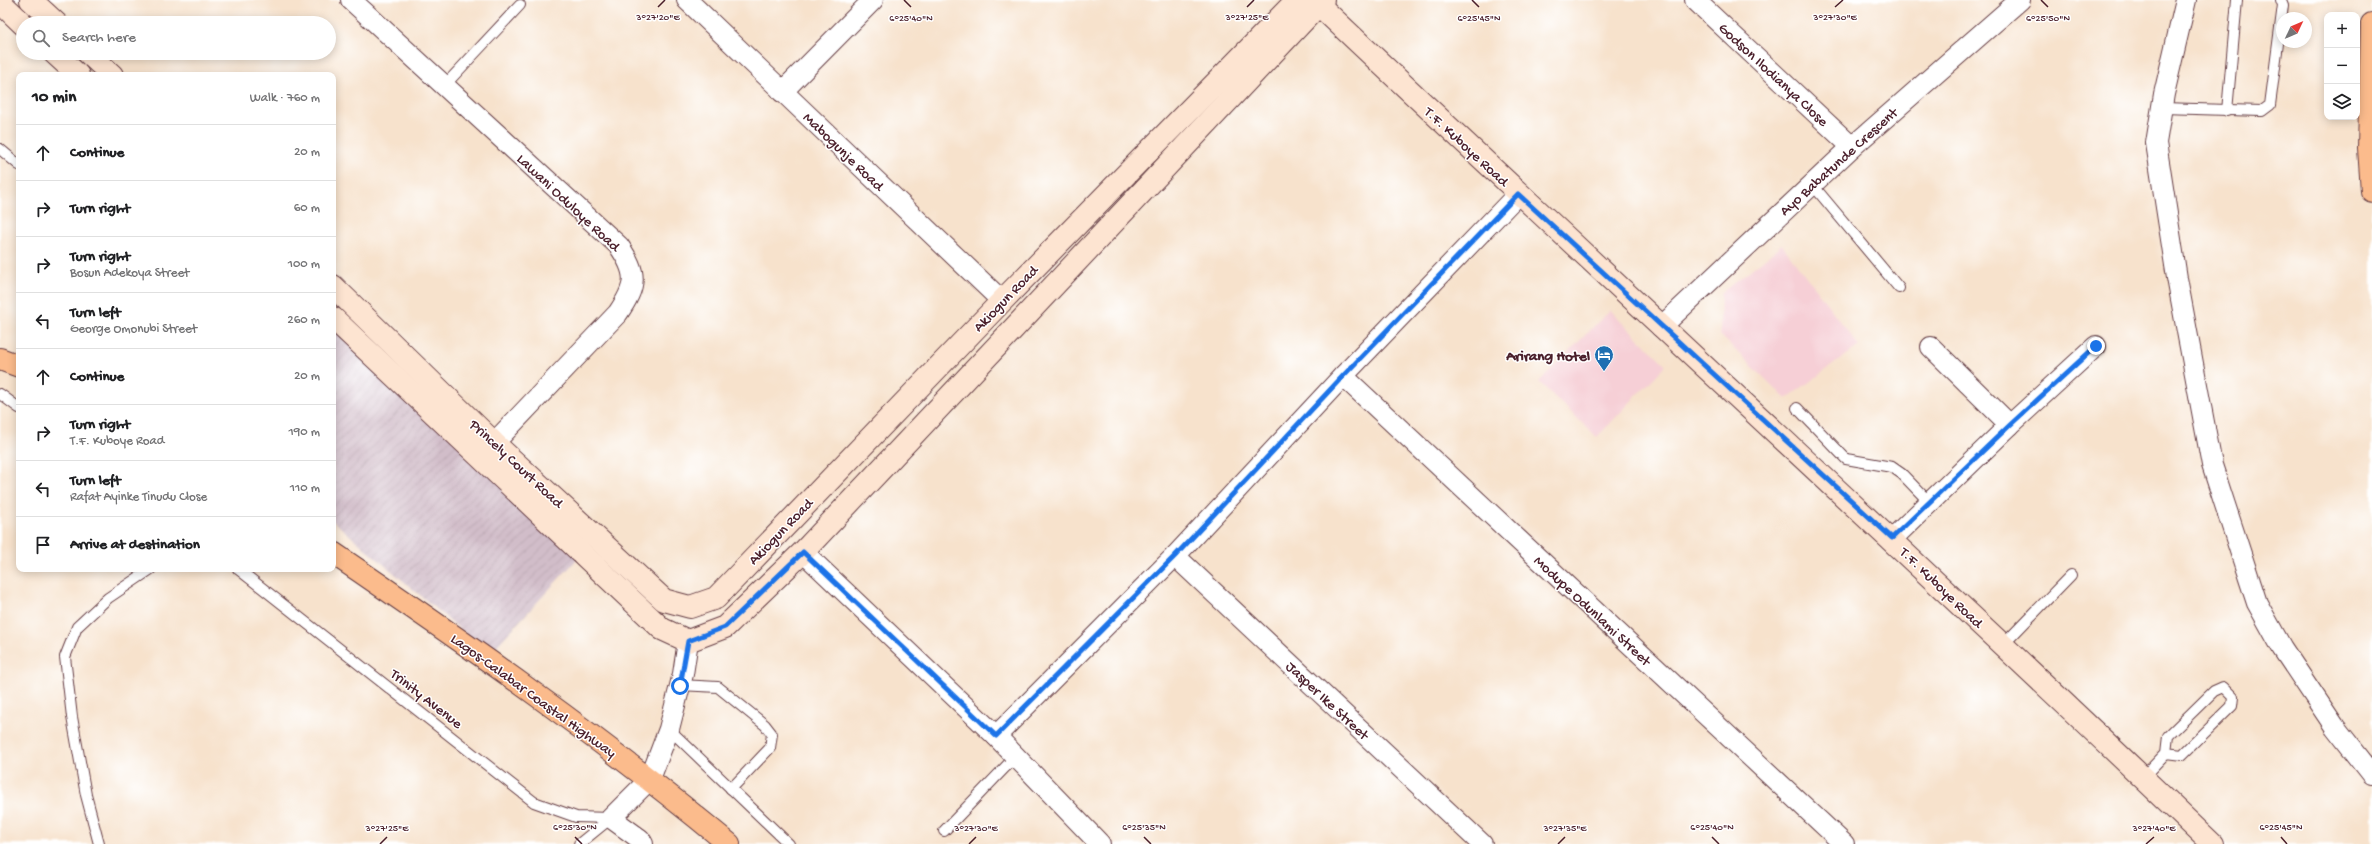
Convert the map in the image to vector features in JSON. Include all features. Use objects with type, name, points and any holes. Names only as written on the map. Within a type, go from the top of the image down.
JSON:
[{"type":"highway","points":[[2372,24],[2369,148],[2372,192]]},
{"type":"highway","points":[[0,359],[16,365]]},
{"type":"highway","name":"Lagos-Calabar Coastal Highway","points":[[336,554],[412,606],[650,779],[729,844]]},
{"type":"street","points":[[31,0],[48,16]]},
{"type":"street","name":"Lawani Oduloye Road","points":[[351,0],[619,246],[631,263],[634,280],[629,296],[618,313],[494,443]]},
{"type":"street","name":"Mabogunje Road","points":[[687,0],[1002,301]]},
{"type":"street","points":[[782,92],[873,0]]},
{"type":"street","name":"Akiogun Road","points":[[716,598],[1002,301],[1297,0]]},
{"type":"street","name":"Godson Ilodianya Close","points":[[1696,0],[1852,147]]},
{"type":"street","name":"Ayo Babatunde Crescent","points":[[1661,327],[1852,147],[2020,0]]},
{"type":"street","points":[[2186,0],[2162,108],[2156,143],[2177,278],[2212,465],[2257,603],[2282,648],[2335,727],[2372,774]]},
{"type":"street","points":[[0,2],[16,17]]},
{"type":"street","points":[[336,321],[662,629],[688,641],[725,627],[803,552],[1321,2]]},
{"type":"street","name":"T.F. Kuboye Road","points":[[1321,2],[1518,194],[1892,538],[2212,844]]},
{"type":"street","points":[[62,60],[75,72]]},
{"type":"street","points":[[96,60],[109,72]]},
{"type":"street","points":[[996,736],[1175,556],[1343,376],[1518,194]]},
{"type":"street","name":"Princely Court Road","points":[[336,289],[494,443],[664,600],[690,606],[716,598]]},
{"type":"street","points":[[1892,538],[2010,425],[2096,346]]},
{"type":"street","points":[[1931,347],[2010,425]]},
{"type":"street","name":"Modupe Odunlami Street","points":[[1343,376],[1844,844]]},
{"type":"street","points":[[803,552],[996,736],[1100,844]]},
{"type":"street","name":"Jasper Ike Street","points":[[1175,556],[1482,844]]},
{"type":"street","points":[[643,844],[640,839],[611,818],[650,779],[669,729],[680,686],[688,641]]},
{"type":"lane","points":[[2226,111],[2237,0]]},
{"type":"lane","points":[[2162,108],[2262,111],[2270,104],[2283,5],[2281,0]]},
{"type":"lane","points":[[445,85],[520,5]]},
{"type":"lane","points":[[0,150],[16,163]]},
{"type":"lane","points":[[1812,184],[1899,288]]},
{"type":"lane","points":[[0,394],[16,406]]},
{"type":"lane","points":[[1797,408],[1846,459],[1892,467],[1902,474],[1929,502]]},
{"type":"lane","points":[[99,844],[86,795],[72,717],[66,656],[77,627],[108,598],[147,572]]},
{"type":"lane","name":"Trinity Avenue","points":[[242,572],[534,802],[576,817],[611,818]]},
{"type":"lane","points":[[2003,645],[2072,575]]},
{"type":"lane","points":[[680,686],[718,687],[765,725],[772,734],[770,748],[731,789]]},
{"type":"lane","points":[[2143,777],[2166,754],[2168,736],[2214,691],[2223,687],[2233,697],[2232,706],[2182,755],[2166,754]]},
{"type":"lane","points":[[669,729],[789,844]]},
{"type":"lane","points":[[944,831],[1015,757]]},
{"type":"lane","points":[[579,844],[611,818]]},
{"type":"shaded area","points":[[1782,245],[1859,346],[1786,399],[1720,335],[1721,293]]},
{"type":"shaded area","name":"Arirang Hotel","points":[[1610,310],[1666,365],[1597,437],[1539,382]]},
{"type":"shaded area","points":[[336,330],[580,556],[489,654],[336,524]]},
{"type":"place","name":"Arirang Hotel","points":[[1604,372]]},
{"type":"route","points":[[680,686],[688,641],[725,627],[803,552],[996,736],[1175,556],[1343,376],[1518,194],[1892,538],[2010,425],[2096,346]]}]
